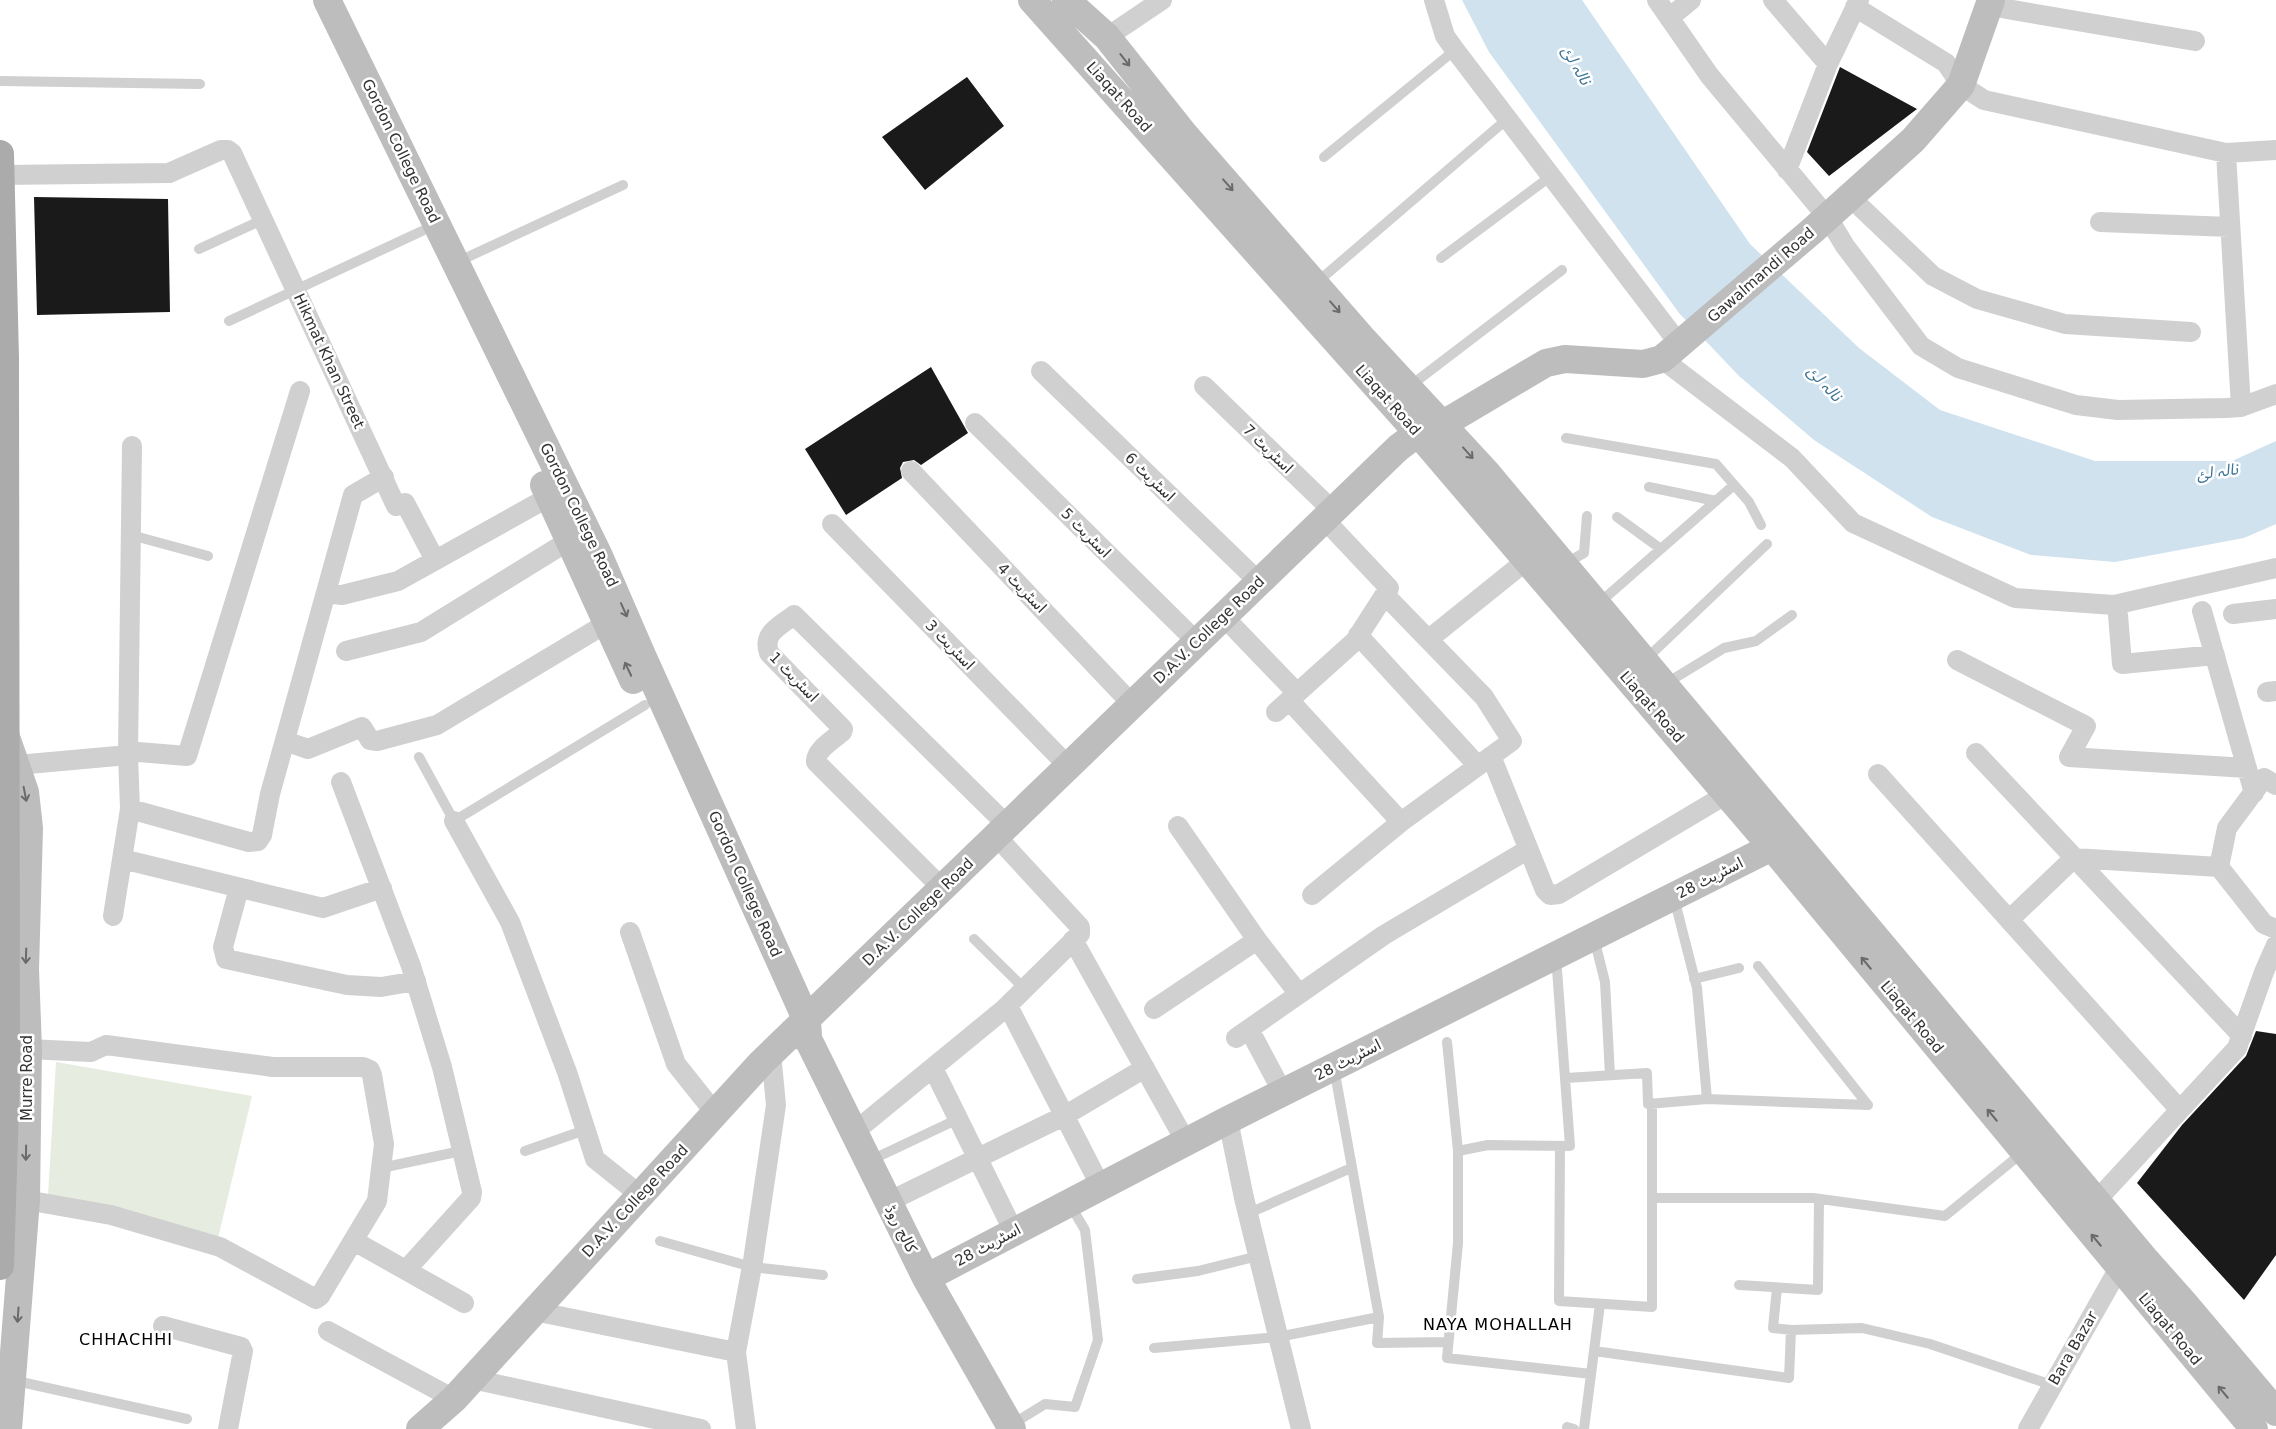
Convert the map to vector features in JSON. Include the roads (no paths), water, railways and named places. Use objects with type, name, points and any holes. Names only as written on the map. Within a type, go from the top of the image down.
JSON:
[{"type":"main road","points":[[0,165],[6,1076],[0,1266]]},
{"type":"street","name":"Gordon College Road","points":[[310,0],[570,540],[606,623],[802,1031]]},
{"type":"street","name":"Gordon College Road","points":[[327,0],[599,556],[802,1031]]},
{"type":"street","name":"Liaqat Road","points":[[1032,0],[1430,429],[1563,564],[2096,1201],[2276,1412]]},
{"type":"street","name":"Liaqat Road","points":[[1066,0],[1107,37],[1184,134],[1408,387],[1430,429],[1527,560],[1772,846],[2023,1152],[2254,1429]]},
{"type":"street","points":[[1107,37],[1162,0]]},
{"type":"street","points":[[1434,0],[1445,36],[1551,176],[1671,352],[1792,458],[1853,523],[2015,598],[2114,605],[2276,568]]},
{"type":"street","points":[[1657,0],[1709,75],[1787,170],[1821,224],[1845,246],[1921,346],[1958,368],[2076,405],[2118,410],[2241,407],[2276,394]]},
{"type":"street","points":[[1669,18],[1691,0]]},
{"type":"street","points":[[1773,0],[1828,64]]},
{"type":"street","points":[[1787,170],[1828,64],[1857,3],[1946,62],[1961,85],[1984,100],[2226,153],[2276,150]]},
{"type":"street","name":"Gawalmandi Road","points":[[1430,429],[1546,363],[1565,359],[1643,364],[1671,352],[1821,224],[1913,140],[1961,85],[1990,3]]},
{"type":"street","points":[[1990,3],[2195,41]]},
{"type":"street","name":"Hikmat Khan Street","points":[[0,165],[169,173],[221,150],[228,150],[232,153],[396,506],[405,503],[435,560]]},
{"type":"street","points":[[2226,153],[2241,407]]},
{"type":"street","points":[[1850,197],[1933,276],[1977,299],[2065,324],[2191,332]]},
{"type":"street","points":[[2100,222],[2230,227]]},
{"type":"street","name":"اسٹریٹ 6","points":[[1041,371],[1259,582]]},
{"type":"street","name":"اسٹریٹ 7","points":[[1204,386],[1328,515],[1389,588],[1386,595]]},
{"type":"street","points":[[17,765],[128,755],[138,752],[187,756],[300,391]]},
{"type":"street","name":"اسٹریٹ 5","points":[[975,424],[1197,642]]},
{"type":"street","name":"D.A.V. College Road","points":[[420,1429],[472,1379],[771,1054],[802,1031],[1001,830],[1398,448],[1430,429]]},
{"type":"street","points":[[113,916],[130,809],[128,755],[132,446]]},
{"type":"street","name":"اسٹریٹ 4","points":[[911,471],[1132,704]]},
{"type":"street","points":[[130,809],[249,842],[258,841],[262,835],[270,794],[353,495],[384,477]]},
{"type":"street","points":[[326,593],[342,595],[398,581],[549,497]]},
{"type":"street","name":"اسٹریٹ 3","points":[[832,524],[1068,766]]},
{"type":"street","points":[[346,651],[421,632],[570,540]]},
{"type":"street","points":[[1429,639],[1527,560]]},
{"type":"street","points":[[1287,701],[1358,635],[1386,595],[1484,696],[1512,742],[1401,822],[1312,895]]},
{"type":"street","points":[[2233,614],[2276,609]]},
{"type":"street","points":[[2202,611],[2254,793]]},
{"type":"street","name":"اسٹریٹ 1","points":[[942,888],[816,762],[818,752],[842,732],[843,728],[769,653],[766,643],[768,636],[794,615],[1001,830]]},
{"type":"street","points":[[2118,615],[2122,664],[2214,655]]},
{"type":"street","points":[[1223,616],[1287,701],[1401,822]]},
{"type":"street","points":[[285,741],[308,749],[362,727],[370,740],[377,741],[437,725],[606,623]]},
{"type":"street","points":[[1358,635],[1484,761],[1528,850],[1545,890],[1550,895],[1559,894],[1727,794]]},
{"type":"street","points":[[1957,660],[2086,726],[2069,756],[2247,768]]},
{"type":"street","name":"Murre Road","points":[[4,731],[25,792],[29,828],[25,969],[28,1049],[26,1200],[16,1336],[10,1379],[12,1422]]},
{"type":"street","points":[[1976,753],[2242,1036]]},
{"type":"street","points":[[1878,774],[2180,1110]]},
{"type":"street","points":[[2219,867],[2227,828],[2264,778],[2276,785]]},
{"type":"street","points":[[341,782],[416,981],[442,1067],[472,1192],[471,1198],[406,1270]]},
{"type":"street","points":[[454,821],[510,922],[567,1072],[595,1160],[640,1195]]},
{"type":"street","points":[[1178,826],[1257,940],[1299,994]]},
{"type":"street","points":[[854,1132],[1008,1006],[1080,934],[1080,927],[1001,830]]},
{"type":"street","name":"اسٹریٹ 28","points":[[926,1278],[1228,1120],[1772,846]]},
{"type":"street","points":[[1283,1093],[1242,1033],[1384,935],[1528,850]]},
{"type":"street","points":[[2009,920],[2074,858],[2219,867],[2264,924],[2276,929]]},
{"type":"street","points":[[122,859],[323,908],[382,888]]},
{"type":"street","points":[[239,888],[223,947],[226,959],[347,985],[381,987],[416,981]]},
{"type":"street","points":[[630,932],[676,1064],[715,1114]]},
{"type":"street","points":[[1073,940],[1186,1142]]},
{"type":"street","points":[[1154,1009],[1257,940]]},
{"type":"street","points":[[2096,1201],[2237,1048],[2276,945]]},
{"type":"street","points":[[1008,1006],[1100,1187]]},
{"type":"street","name":"کالج روڈ","points":[[802,1031],[926,1278],[1011,1427]]},
{"type":"street","points":[[26,1200],[111,1215],[220,1247],[316,1299],[320,1296],[377,1201],[384,1144],[372,1075],[370,1070],[364,1067],[273,1067],[106,1045],[91,1052],[28,1049]]},
{"type":"street","points":[[746,1429],[736,1352],[752,1266],[776,1105],[771,1054]]},
{"type":"street","points":[[933,1068],[1014,1232]]},
{"type":"street","points":[[888,1202],[1064,1116],[1145,1068]]},
{"type":"street","points":[[1228,1120],[1247,1214],[1301,1429]]},
{"type":"street","points":[[354,1241],[464,1303]]},
{"type":"street","name":"Bara Bazar","points":[[2028,1429],[2119,1268]]},
{"type":"street","points":[[534,1311],[736,1352]]},
{"type":"street","points":[[163,1326],[241,1347],[243,1351],[228,1429]]},
{"type":"street","points":[[328,1331],[454,1398]]},
{"type":"street","points":[[472,1379],[701,1429]]},
{"type":"lane","points":[[1324,157],[1455,50]]},
{"type":"lane","points":[[0,81],[200,84]]},
{"type":"lane","points":[[1315,284],[1499,126]]},
{"type":"lane","points":[[1441,258],[1551,176]]},
{"type":"lane","points":[[456,262],[623,185]]},
{"type":"lane","points":[[199,249],[262,220]]},
{"type":"lane","points":[[229,321],[422,231]]},
{"type":"lane","points":[[1408,387],[1562,270]]},
{"type":"lane","points":[[1566,438],[1716,464],[1749,502],[1761,525]]},
{"type":"lane","points":[[1597,604],[1734,485]]},
{"type":"lane","points":[[1649,487],[1716,501]]},
{"type":"lane","points":[[1563,564],[1584,553],[1586,516]]},
{"type":"lane","points":[[1617,517],[1661,549]]},
{"type":"lane","points":[[131,535],[208,556]]},
{"type":"lane","points":[[1644,660],[1767,544]]},
{"type":"lane","points":[[1664,684],[1724,648],[1756,641],[1792,615]]},
{"type":"lane","points":[[419,757],[454,821],[645,705]]},
{"type":"lane","points":[[1673,897],[1694,979],[1707,1099]]},
{"type":"lane","points":[[1594,936],[1605,982],[1610,1075]]},
{"type":"lane","points":[[974,939],[1025,989]]},
{"type":"lane","points":[[1458,1151],[1488,1145],[1570,1146],[1556,955]]},
{"type":"lane","points":[[1566,1078],[1647,1073],[1648,1104],[1707,1099],[1868,1106],[1758,966]]},
{"type":"lane","points":[[1694,979],[1739,968]]},
{"type":"lane","points":[[1447,1042],[1458,1151],[1458,1243],[1447,1358],[1591,1374]]},
{"type":"lane","points":[[1334,1067],[1379,1317],[1376,1343],[1448,1342]]},
{"type":"lane","points":[[1560,1146],[1559,1301],[1652,1307],[1652,1103]]},
{"type":"lane","points":[[868,1162],[958,1119]]},
{"type":"lane","points":[[525,1151],[585,1130]]},
{"type":"lane","points":[[381,1168],[461,1151]]},
{"type":"lane","points":[[1652,1198],[1819,1199],[1945,1216],[2023,1152]]},
{"type":"lane","points":[[1247,1214],[1351,1168]]},
{"type":"lane","points":[[1739,1285],[1818,1290],[1819,1199]]},
{"type":"lane","points":[[1011,1427],[1045,1404],[1075,1407],[1098,1340],[1086,1230],[1069,1203]]},
{"type":"lane","points":[[660,1241],[752,1266],[823,1275]]},
{"type":"lane","points":[[1137,1279],[1198,1271],[1258,1256]]},
{"type":"lane","points":[[1777,1288],[1773,1328],[1791,1330],[1862,1328],[1930,1344],[2052,1385]]},
{"type":"lane","points":[[1584,1429],[1600,1304]]},
{"type":"lane","points":[[1154,1348],[1278,1337],[1379,1317]]},
{"type":"lane","points":[[1594,1351],[1789,1378],[1791,1330]]},
{"type":"lane","points":[[10,1379],[187,1419]]},
{"type":"water","name":"نالہ لئ","points":[[1462,0],[1582,0],[1750,244],[1859,348],[1940,410],[2095,461],[2232,461],[2276,441],[2276,524],[2244,538],[2115,562],[2031,555],[1932,517],[1814,440],[1739,376],[1679,313],[1489,52]]},
{"type":"district","name":"NAYA MOHALLAH","points":[[1498,1324]]},
{"type":"district","name":"CHHACHHI","points":[[126,1339]]}]
